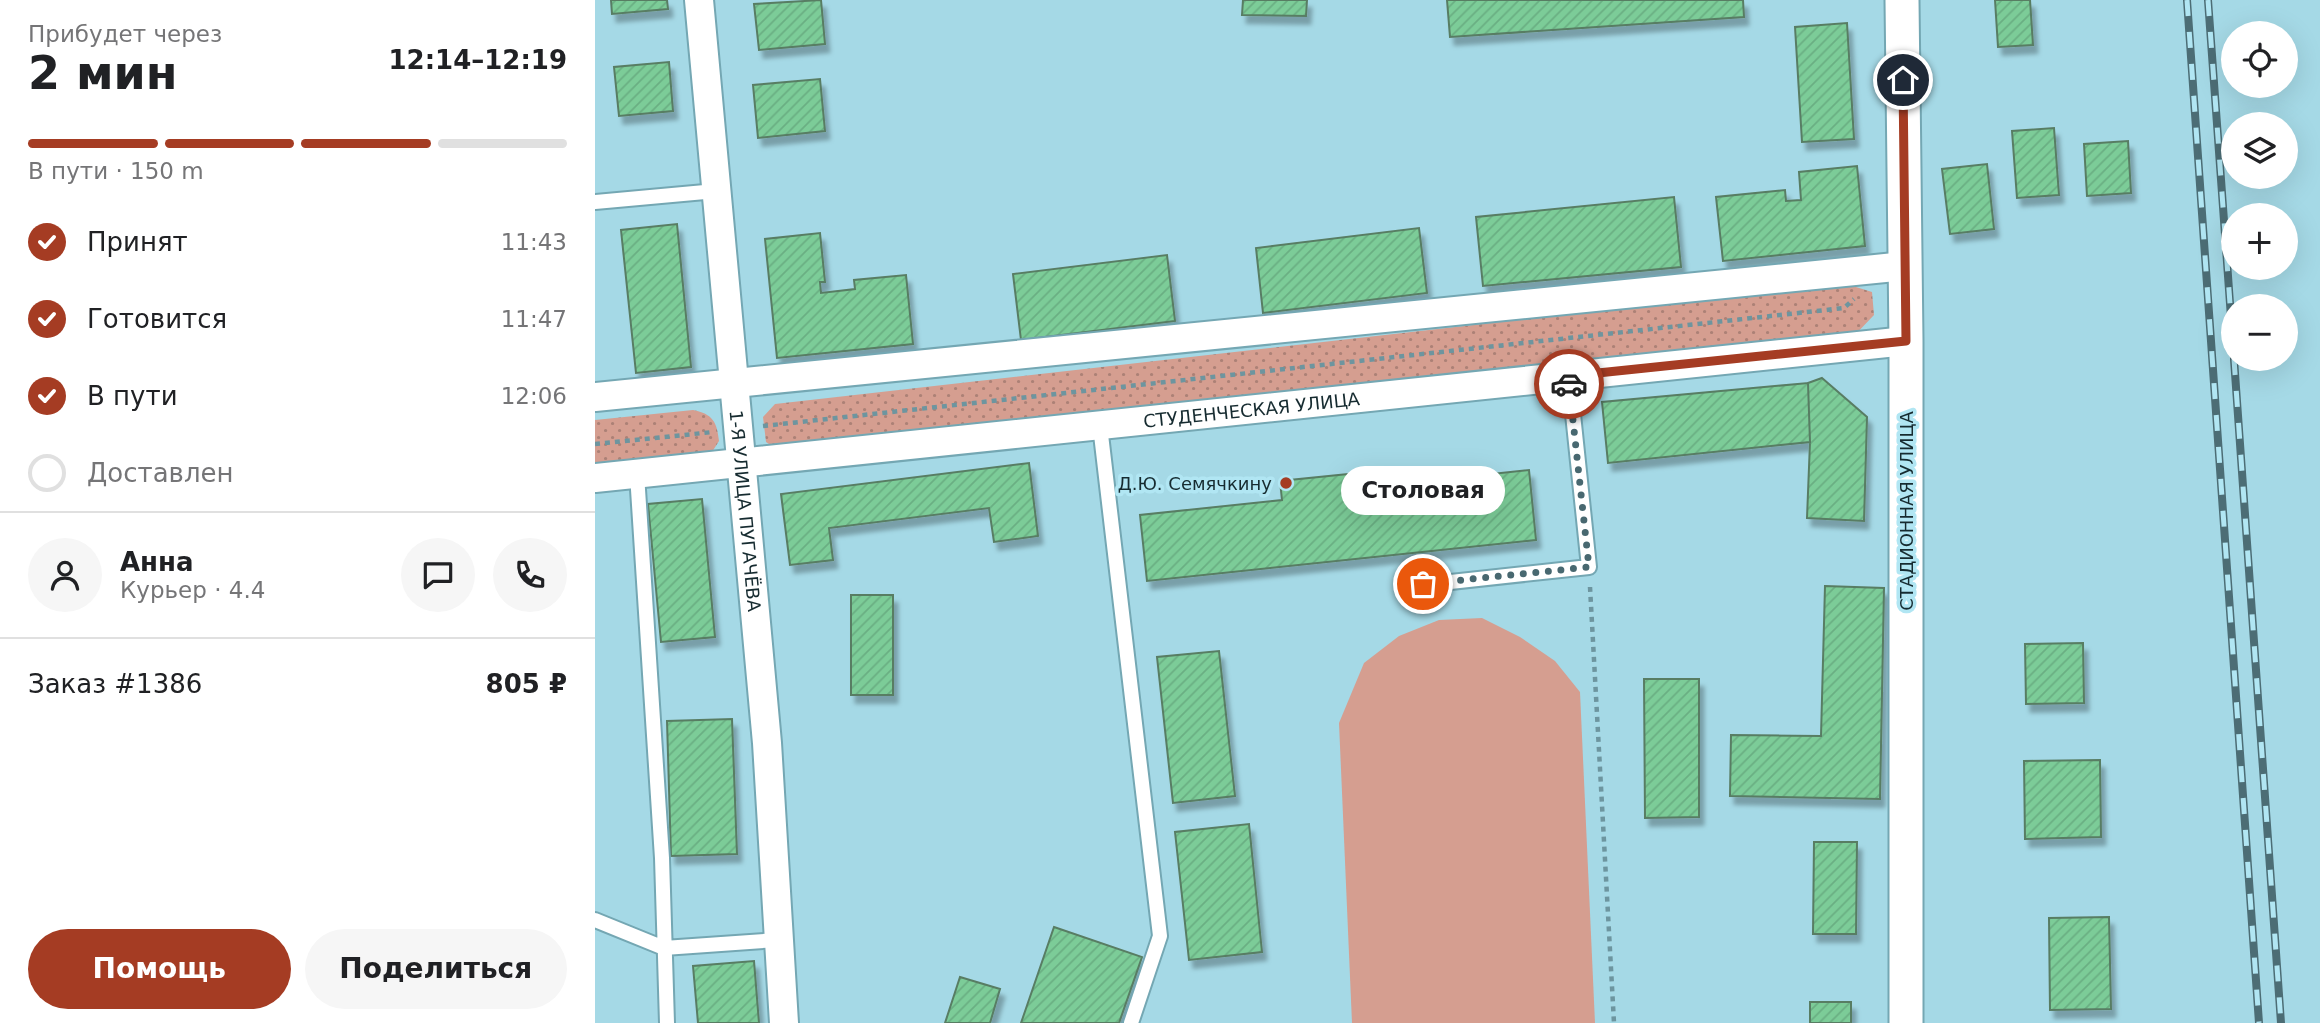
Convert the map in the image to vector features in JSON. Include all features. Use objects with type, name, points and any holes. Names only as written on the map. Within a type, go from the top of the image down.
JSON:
[{"type":"street","name":"1-Я УЛИЦА ПУГАЧЁВА","points":[[699,0],[767,743],[784,1023]]},
{"type":"street","name":"СТАДИОННАЯ УЛИЦА","points":[[1902,0],[1906,341],[1906,1023]]},
{"type":"street","points":[[595,397],[1905,266]]},
{"type":"street","name":"СТУДЕНЧЕСКАЯ УЛИЦА","points":[[595,478],[1906,341]]},
{"type":"lane","points":[[595,202],[716,191]]},
{"type":"lane","points":[[1423,584],[1589,567],[1569,376]]},
{"type":"lane","points":[[1100,426],[1160,936],[1131,1023]]},
{"type":"lane","points":[[637,474],[663,858],[667,1023]]},
{"type":"lane","points":[[595,920],[664,948],[777,940]]},
{"type":"path","points":[[595,443],[1845,308],[1856,296],[1860,271]]},
{"type":"path","points":[[1589,567],[1614,1023]]},
{"type":"shaded area","points":[[1843,283],[1872,292],[1874,315],[1853,337],[781,452],[766,442],[763,417],[775,404]]},
{"type":"shaded area","points":[[693,410],[705,414],[715,424],[719,441],[712,452],[595,469],[595,420]]},
{"type":"shaded area","points":[[1482,618],[1520,637],[1555,661],[1580,692],[1595,1023],[1352,1023],[1339,723],[1364,663],[1399,636],[1439,620]]},
{"type":"building","points":[[611,0],[667,0],[668,9],[612,14]]},
{"type":"building","points":[[821,0],[825,44],[759,50],[754,4]]},
{"type":"building","points":[[1243,0],[1307,0],[1306,16],[1242,15]]},
{"type":"building","points":[[1447,0],[1743,0],[1744,17],[1450,37]]},
{"type":"building","points":[[1995,0],[2030,0],[2033,45],[1998,47]]},
{"type":"building","points":[[1847,23],[1854,139],[1802,142],[1795,27]]},
{"type":"building","points":[[669,62],[673,111],[619,116],[614,67]]},
{"type":"building","points":[[820,79],[825,131],[758,138],[753,85]]},
{"type":"building","points":[[2054,128],[2059,195],[2017,198],[2012,131]]},
{"type":"building","points":[[2128,141],[2131,193],[2087,196],[2084,144]]},
{"type":"building","points":[[1987,164],[1994,229],[1950,234],[1942,169]]},
{"type":"building","points":[[1857,166],[1865,246],[1723,261],[1716,197],[1785,190],[1786,201],[1801,200],[1799,172]]},
{"type":"building","points":[[1674,197],[1681,267],[1483,286],[1476,217]]},
{"type":"building","points":[[677,224],[691,367],[636,373],[621,230]]},
{"type":"building","points":[[1419,228],[1427,293],[1263,313],[1256,248]]},
{"type":"building","points":[[820,233],[825,282],[820,282],[821,293],[855,289],[854,280],[906,275],[913,344],[777,358],[765,239]]},
{"type":"building","points":[[1167,255],[1175,321],[1021,340],[1013,274]]},
{"type":"building","points":[[1822,378],[1867,417],[1864,521],[1807,518],[1810,442],[1808,383]]},
{"type":"building","points":[[1808,383],[1810,442],[1608,463],[1602,402]]},
{"type":"building","points":[[1029,463],[1038,536],[994,542],[989,508],[829,528],[833,560],[790,565],[781,494]]},
{"type":"building","points":[[1387,470],[1389,485],[1529,470],[1536,540],[1147,581],[1140,515],[1282,500],[1280,481]]},
{"type":"building","points":[[702,499],[715,637],[661,642],[648,504]]},
{"type":"building","points":[[1825,586],[1884,588],[1880,799],[1730,796],[1731,735],[1821,736]]},
{"type":"building","points":[[851,595],[893,595],[893,695],[851,695]]},
{"type":"building","points":[[2083,643],[2084,703],[2026,704],[2025,644]]},
{"type":"building","points":[[1219,651],[1235,796],[1173,803],[1157,657]]},
{"type":"building","points":[[1644,679],[1699,679],[1699,817],[1645,818]]},
{"type":"building","points":[[732,719],[737,854],[671,856],[667,721]]},
{"type":"building","points":[[2100,760],[2101,837],[2025,839],[2024,761]]},
{"type":"building","points":[[1249,824],[1262,952],[1189,960],[1175,832]]},
{"type":"building","points":[[1814,842],[1857,842],[1856,934],[1813,934]]},
{"type":"building","points":[[2109,917],[2111,1009],[2050,1010],[2049,918]]},
{"type":"building","points":[[1054,927],[1142,957],[1119,1023],[1021,1023]]},
{"type":"building","points":[[754,961],[759,1023],[698,1023],[693,966]]},
{"type":"building","points":[[960,977],[1000,989],[990,1023],[945,1023]]},
{"type":"building","points":[[1810,1002],[1851,1002],[1851,1023],[1810,1023]]},
{"type":"railway","points":[[2187,0],[2259,1023]]},
{"type":"railway","points":[[2208,0],[2229,294]]},
{"type":"railway","points":[[2235,371],[2281,1023]]},
{"type":"way so far","points":[[1423,584],[1589,567],[1569,384]]},
{"type":"place","name":"Д.Ю. Семячкину","points":[[1286,483]]},
{"type":"place","name":"Столовая","points":[[1423,584]]},
{"type":"route","points":[[1569,384],[1569,376],[1906,341],[1903,80]]}]
